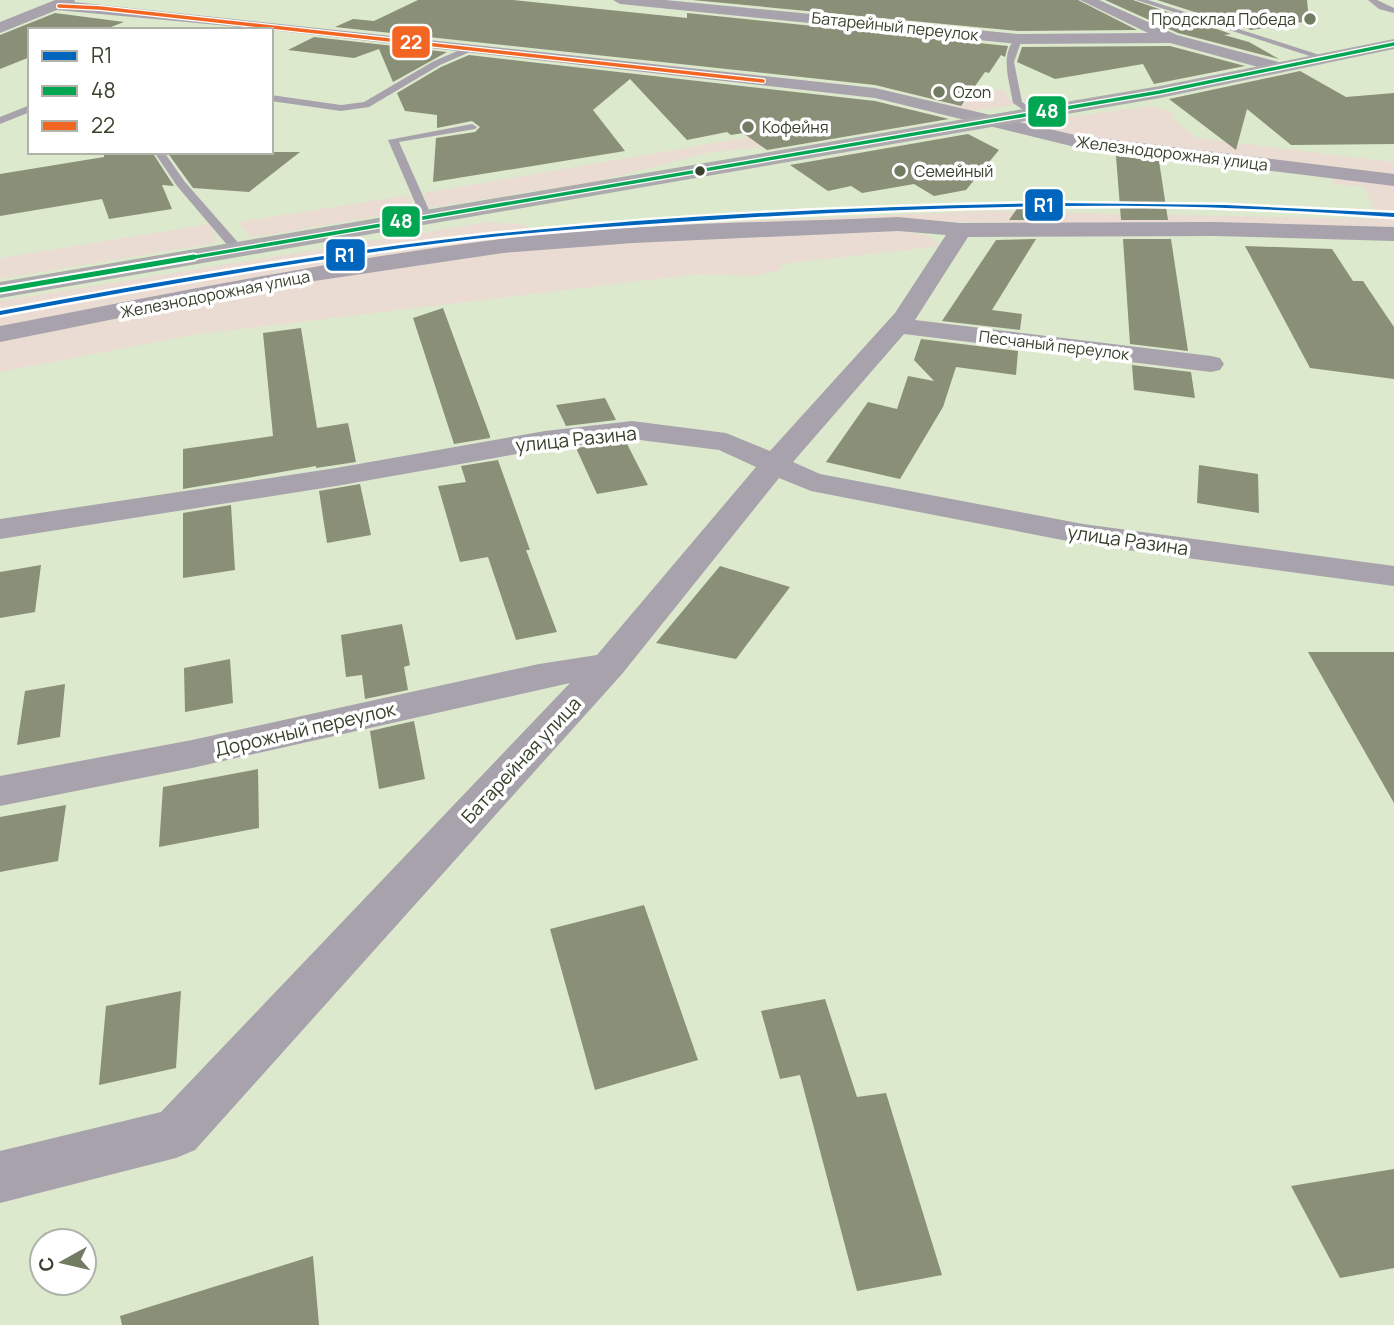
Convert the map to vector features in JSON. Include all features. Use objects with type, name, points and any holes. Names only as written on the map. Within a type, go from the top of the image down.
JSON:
[{"type":"main road","points":[[986,121],[1160,92],[1394,44]]},
{"type":"main road","name":"Железнодорожная улица","points":[[0,290],[428,219],[986,121]]},
{"type":"street","name":"Батарейный переулок","points":[[620,0],[1018,39],[1171,38]]},
{"type":"street","points":[[1087,0],[1171,38],[1279,68]]},
{"type":"street","points":[[0,28],[64,3],[875,93],[986,121]]},
{"type":"street","name":"Железнодорожная улица","points":[[986,121],[1075,141],[1394,180]]},
{"type":"street","name":"Железнодорожная улица","points":[[0,334],[274,281],[503,246],[792,227],[898,224],[960,230],[1215,229],[1394,234]]},
{"type":"street","name":"Батарейная улица","points":[[0,1177],[176,1133],[609,664],[775,464],[897,325],[954,244],[960,230]]},
{"type":"street","name":"Песчаный переулок","points":[[897,325],[1211,364]]},
{"type":"street","name":"улица Разина","points":[[0,529],[336,477],[545,440],[632,430],[726,442],[811,482],[1083,534],[1394,576]]},
{"type":"street","name":"Дорожный переулок","points":[[0,791],[192,754],[540,676],[609,664]]},
{"type":"lane","points":[[1140,0],[1325,58]]},
{"type":"lane","points":[[1372,0],[1394,11]]},
{"type":"lane","points":[[1018,39],[1010,62],[1013,78],[1018,103],[1032,113]]},
{"type":"lane","points":[[273,98],[341,108],[366,105],[437,63],[469,49]]},
{"type":"lane","points":[[0,121],[28,109]]},
{"type":"lane","points":[[428,219],[393,141],[472,127]]},
{"type":"lane","points":[[160,154],[181,184],[238,250]]},
{"type":"shaded area","points":[[1002,90],[1014,103],[1010,106],[971,111],[951,106],[978,98],[984,92]]},
{"type":"shaded area","points":[[1151,106],[1175,114],[1171,118],[1197,138],[1394,162],[1394,176],[1059,135],[1042,129],[1038,121]]},
{"type":"shaded area","points":[[773,133],[780,145],[712,152],[597,181],[428,208],[423,193]]},
{"type":"shaded area","points":[[1334,178],[1394,185],[1394,230],[905,221],[562,239],[0,330],[0,301],[487,222],[523,224],[536,235],[745,221],[984,211],[1380,219],[1364,187],[1331,184]]},
{"type":"shaded area","points":[[409,195],[415,210],[250,238],[238,222]]},
{"type":"shaded area","points":[[210,224],[216,237],[215,243],[0,279],[0,258]]},
{"type":"shaded area","points":[[897,230],[929,236],[941,246],[782,264],[781,270],[753,276],[698,274],[192,335],[0,372],[0,338],[371,269],[495,251],[595,242]]},
{"type":"building","points":[[418,0],[513,0],[687,18],[687,13],[1008,46],[1005,57],[1001,55],[989,73],[985,72],[961,106],[875,85],[335,27],[353,19],[374,21]]},
{"type":"building","points":[[692,0],[1078,0],[1137,30],[1018,31]]},
{"type":"building","points":[[1105,0],[1133,0],[1231,34],[1224,35],[1249,42],[1279,59],[1178,33]]},
{"type":"building","points":[[1157,0],[1307,0],[1309,21],[1251,30]]},
{"type":"building","points":[[55,13],[124,22],[108,28],[28,28],[28,58],[0,69],[0,35]]},
{"type":"building","points":[[314,37],[447,52],[393,82],[379,49],[354,58],[288,50]]},
{"type":"building","points":[[1170,46],[1245,66],[1154,84],[1143,64],[1055,79],[1017,62],[1022,47]]},
{"type":"building","points":[[469,55],[875,101],[949,119],[767,150],[743,133],[731,135],[727,132],[687,140],[630,79],[593,110],[625,151],[433,182],[436,138],[475,132],[480,127],[472,121],[437,128],[437,115],[405,111],[397,93],[441,67]]},
{"type":"building","points":[[1300,71],[1346,97],[1394,93],[1394,144],[1291,145],[1247,109],[1236,150],[1169,99]]},
{"type":"building","name":"Семейный","points":[[968,134],[999,150],[966,190],[934,196],[914,184],[862,193],[851,186],[828,191],[790,165]]},
{"type":"building","points":[[300,152],[249,192],[193,188],[168,154]]},
{"type":"building","points":[[104,154],[153,154],[174,186],[162,185],[172,209],[109,219],[102,199],[0,216],[0,174],[104,157]]},
{"type":"building","points":[[1116,156],[1159,161],[1168,220],[1121,220]]},
{"type":"building","points":[[1023,200],[1049,217],[1047,220],[1009,220]]},
{"type":"building","points":[[1036,239],[992,310],[1022,314],[1020,330],[942,321],[996,240]]},
{"type":"building","points":[[1123,239],[1171,239],[1188,351],[1130,344]]},
{"type":"building","points":[[1245,246],[1332,249],[1353,281],[1363,281],[1394,327],[1394,379],[1310,368]]},
{"type":"building","points":[[443,308],[490,438],[454,444],[413,318]]},
{"type":"building","points":[[301,328],[317,428],[348,423],[356,462],[316,466],[183,489],[183,449],[273,436],[263,333]]},
{"type":"building","points":[[921,339],[1018,351],[1016,375],[956,367],[943,407],[900,479],[826,462],[868,402],[897,409],[908,376],[934,381],[914,360]]},
{"type":"building","points":[[1132,365],[1191,372],[1195,398],[1134,390]]},
{"type":"building","points":[[605,398],[616,420],[566,426],[556,405]]},
{"type":"building","points":[[626,442],[648,485],[597,494],[576,448]]},
{"type":"building","points":[[498,460],[530,550],[526,550],[557,632],[516,640],[488,557],[460,562],[438,486],[466,482],[461,466]]},
{"type":"building","points":[[1199,465],[1258,474],[1259,513],[1197,503]]},
{"type":"building","points":[[360,484],[371,535],[327,543],[319,491]]},
{"type":"building","points":[[231,505],[235,570],[183,578],[183,513]]},
{"type":"building","points":[[41,565],[35,612],[0,618],[0,572]]},
{"type":"building","points":[[720,566],[790,587],[736,659],[656,643]]},
{"type":"building","points":[[402,624],[410,665],[404,667],[408,690],[365,699],[362,675],[346,677],[341,635]]},
{"type":"building","points":[[1308,652],[1394,652],[1394,803]]},
{"type":"building","points":[[230,659],[233,703],[185,712],[184,668]]},
{"type":"building","points":[[65,684],[60,737],[17,745],[25,691]]},
{"type":"building","points":[[414,721],[425,779],[379,789],[370,731]]},
{"type":"building","points":[[258,769],[259,828],[159,847],[163,787]]},
{"type":"building","points":[[66,805],[58,861],[0,872],[0,817]]},
{"type":"building","points":[[644,905],[698,1060],[595,1090],[550,929]]},
{"type":"building","points":[[181,991],[176,1068],[99,1085],[106,1006]]},
{"type":"building","points":[[825,999],[857,1097],[886,1093],[942,1275],[857,1291],[800,1075],[780,1079],[761,1011]]},
{"type":"building","points":[[1394,1169],[1394,1268],[1340,1278],[1291,1186]]},
{"type":"building","points":[[313,1256],[319,1325],[122,1325],[120,1316]]},
{"type":"transit line","name":"22","points":[[59,6],[100,8],[763,81]]},
{"type":"transit line","name":"48","points":[[0,290],[1160,92],[1394,44]]},
{"type":"transit line","name":"R1","points":[[0,313],[218,274],[383,249],[508,234],[648,223],[887,209],[1056,205],[1225,207],[1394,215]]},
{"type":"place","name":"Продсклад Победа","points":[[1310,19]]},
{"type":"place","name":"Ozon","points":[[939,92]]},
{"type":"place","name":"Кофейня","points":[[748,127]]},
{"type":"place","name":"Семейный","points":[[900,171]]}]
